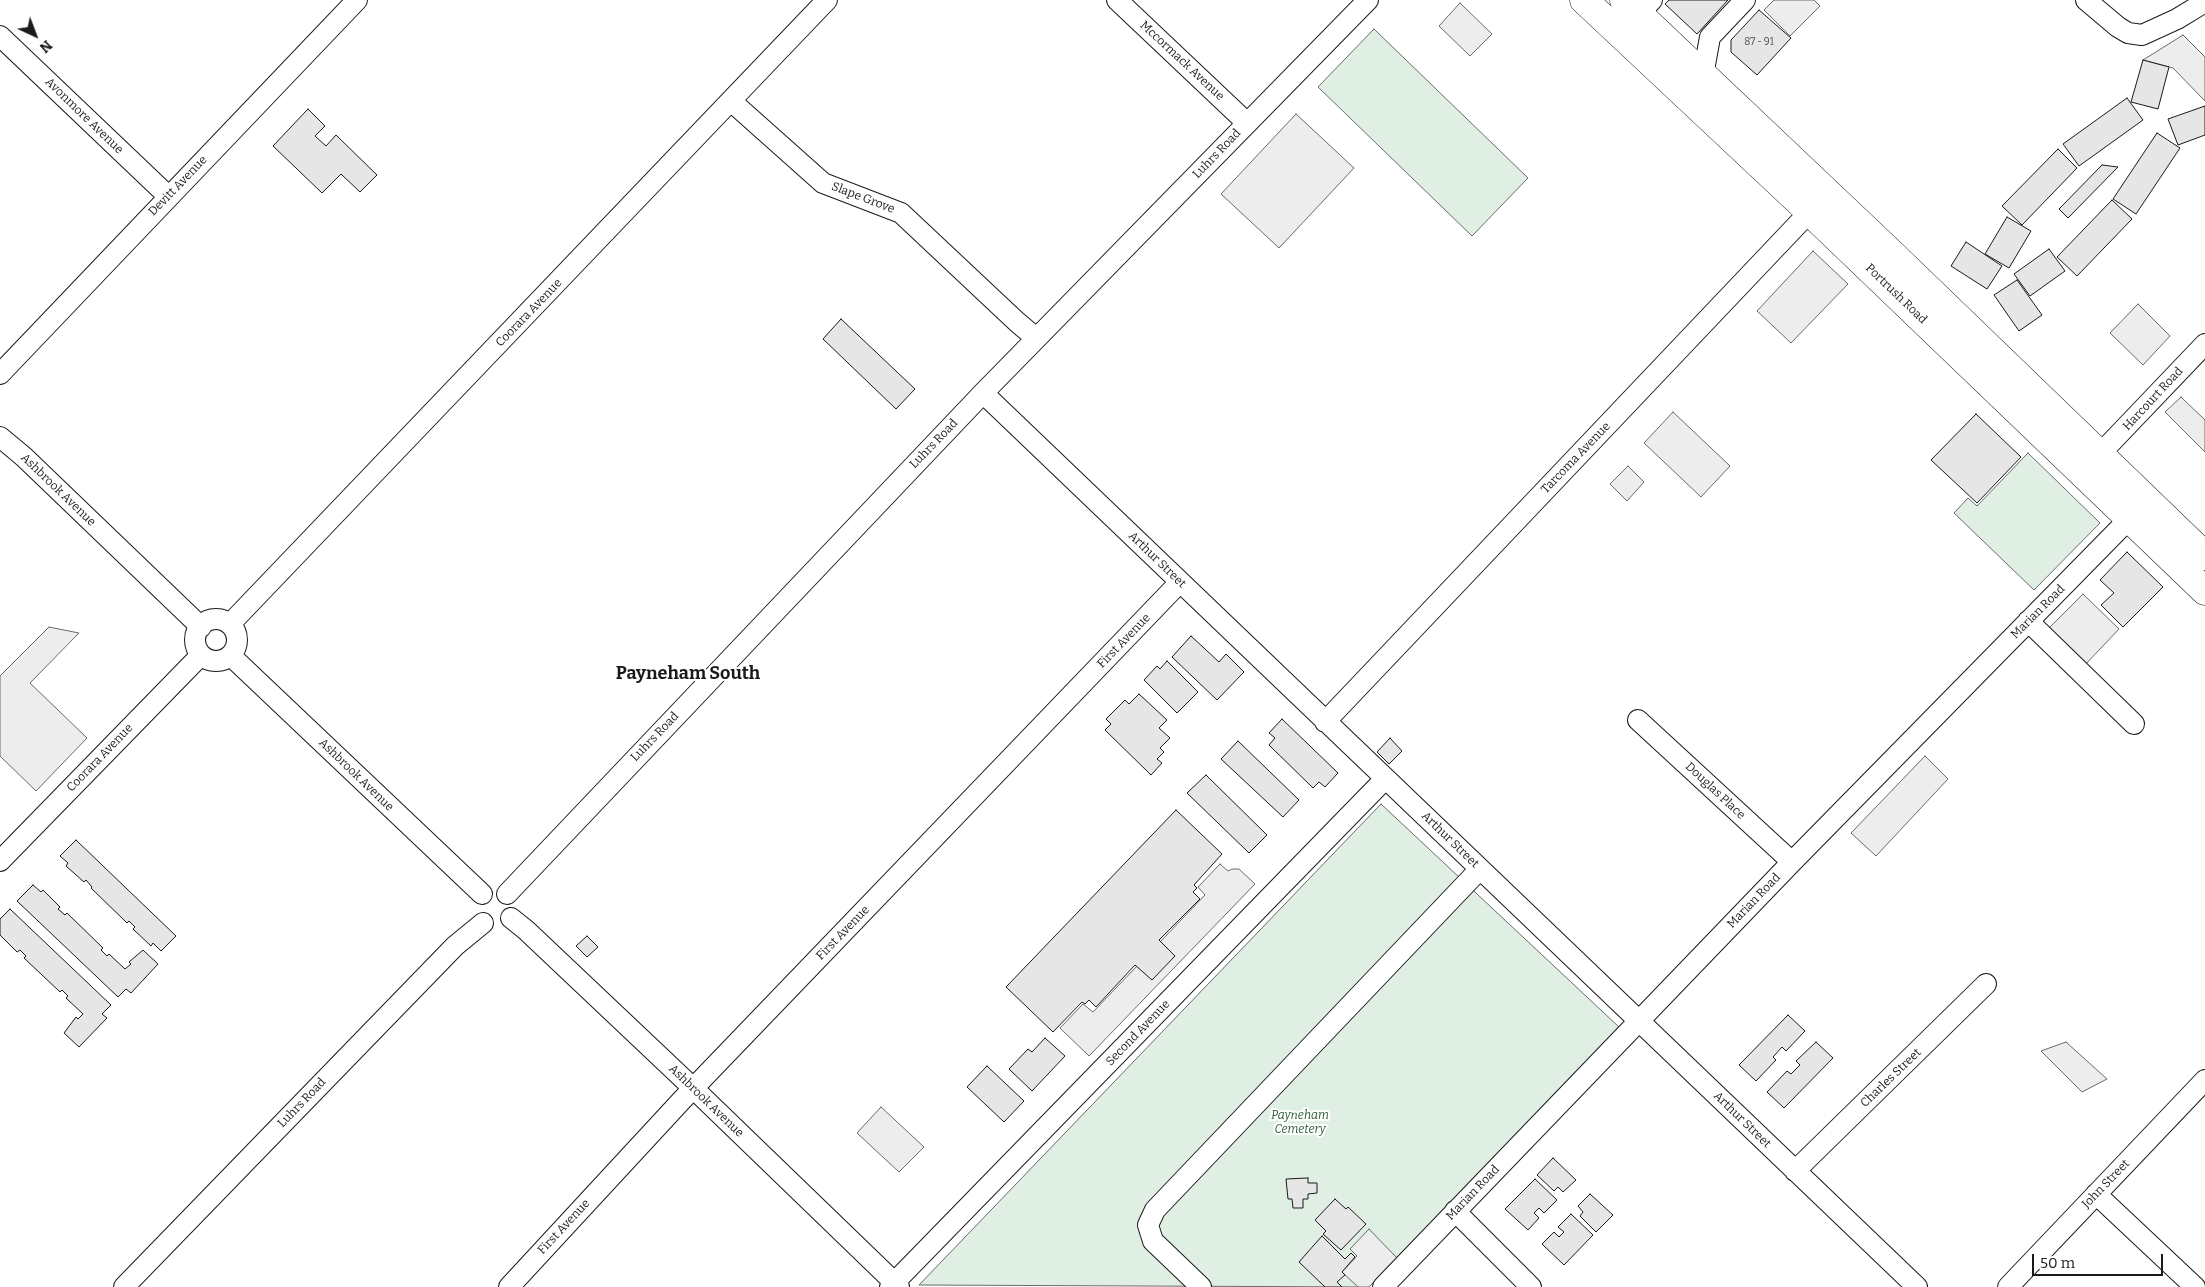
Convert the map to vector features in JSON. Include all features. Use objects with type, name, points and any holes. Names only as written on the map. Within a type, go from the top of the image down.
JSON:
[{"type":"highway","name":"Portrush Road","points":[[1584,0],[1630,42],[1819,202],[2100,454],[2205,556]]},
{"type":"highway","name":"Portrush Road","points":[[1638,5],[1819,202],[2129,519],[2205,591]]},
{"type":"street","name":"Devitt Avenue","points":[[0,374],[357,0]]},
{"type":"street","name":"Coorara Avenue","points":[[230,624],[827,0]]},
{"type":"street","name":"Mccormack Avenue","points":[[1117,0],[1247,123]]},
{"type":"street","name":"Luhrs Road","points":[[507,894],[982,393],[1368,0]]},
{"type":"street","points":[[1703,76],[1710,37],[1744,0]]},
{"type":"street","points":[[2086,0],[2118,27],[2128,32],[2142,35],[2177,19],[2205,2]]},
{"type":"street","points":[[1630,42],[1638,5]]},
{"type":"street","name":"Avonmore Avenue","points":[[0,36],[168,196]]},
{"type":"street","name":"Slape Grove","points":[[731,101],[823,183],[901,213],[1036,338]]},
{"type":"street","name":"Tarcoma Avenue","points":[[1325,722],[1819,202]]},
{"type":"street","name":"Harcourt Road","points":[[2100,454],[2205,344]]},
{"type":"street","name":"Arthur Street","points":[[982,393],[1917,1287]]},
{"type":"street","name":"Ashbrook Avenue","points":[[0,436],[201,627]]},
{"type":"street","name":"Marian Road","points":[[1383,1287],[1792,862],[2129,519]]},
{"type":"street","name":"First Avenue","points":[[509,1287],[693,1088],[1180,582]]},
{"type":"street","points":[[217,619],[230,624],[238,641],[236,649],[231,656],[221,661],[216,661],[201,655],[195,640],[201,627],[207,622],[217,619]]},
{"type":"street","points":[[2028,621],[2134,724]]},
{"type":"street","name":"Coorara Avenue","points":[[0,861],[201,655]]},
{"type":"street","name":"Ashbrook Avenue","points":[[231,656],[482,894]]},
{"type":"street","name":"Douglas Place","points":[[1638,720],[1792,862]]},
{"type":"street","name":"Second Avenue","points":[[894,1285],[1385,779]]},
{"type":"street","points":[[1201,1287],[1153,1241],[1148,1225],[1155,1210],[1480,869]]},
{"type":"street","points":[[493,889],[507,894],[513,906],[511,918],[501,926],[494,927],[483,923],[476,910],[476,904],[482,894],[493,889]]},
{"type":"street","name":"Ashbrook Avenue","points":[[511,918],[693,1088],[894,1285]]},
{"type":"street","name":"Luhrs Road","points":[[124,1287],[455,946],[483,923]]},
{"type":"street","name":"Charles Street","points":[[1796,1171],[1986,984]]},
{"type":"street","name":"John Street","points":[[2008,1287],[2204,1084]]},
{"type":"street","points":[[2096,1194],[2195,1287]]},
{"type":"street","points":[[1455,1211],[1530,1287]]},
{"type":"green space","points":[[1374,29],[1528,178],[1472,236],[1318,87]]},
{"type":"green space","points":[[2028,453],[2100,523],[2034,590],[1954,513],[1968,498],[1977,506]]},
{"type":"green space","name":"Payneham Cemetery","points":[[1381,804],[1619,1027],[1369,1287],[919,1285]]},
{"type":"shaded area","points":[[1774,0],[1814,0],[1820,6],[1790,36],[1764,10]]},
{"type":"shaded area","points":[[1460,3],[1492,34],[1470,56],[1439,26]]},
{"type":"shaded area","points":[[2183,35],[2205,57],[2205,101],[2173,68],[2143,60]]},
{"type":"shaded area","points":[[1296,114],[1354,168],[1279,248],[1221,194]]},
{"type":"shaded area","points":[[1813,251],[1848,284],[1791,343],[1757,311]]},
{"type":"shaded area","points":[[2138,304],[2170,336],[2143,365],[2110,333]]},
{"type":"shaded area","points":[[2181,397],[2205,420],[2205,452],[2165,412]]},
{"type":"shaded area","points":[[1673,412],[1730,466],[1701,497],[1644,443]]},
{"type":"shaded area","points":[[1628,466],[1644,482],[1627,501],[1610,484]]},
{"type":"shaded area","points":[[2083,594],[2119,629],[2083,667],[2046,631]]},
{"type":"shaded area","points":[[49,627],[79,633],[30,683],[87,738],[36,791],[0,756],[0,676]]},
{"type":"shaded area","points":[[1925,756],[1948,779],[1876,856],[1851,833]]},
{"type":"shaded area","points":[[1220,864],[1228,871],[1239,869],[1255,884],[1089,1056],[1060,1028],[1083,1004],[1093,1012],[1205,895],[1198,887]]},
{"type":"shaded area","points":[[2066,1042],[2107,1079],[2082,1092],[2041,1051]]},
{"type":"shaded area","points":[[881,1107],[924,1147],[899,1172],[857,1133]]},
{"type":"shaded area","points":[[1369,1229],[1397,1258],[1369,1287],[1358,1287],[1342,1272],[1357,1256],[1350,1249]]},
{"type":"building","points":[[1669,0],[1728,0],[1697,34],[1665,4]]},
{"type":"building","points":[[1759,10],[1791,38],[1757,75],[1731,52],[1731,40]]},
{"type":"building","points":[[2143,60],[2169,67],[2158,109],[2131,102]]},
{"type":"building","points":[[2127,98],[2143,120],[2079,166],[2063,144]]},
{"type":"building","points":[[2205,106],[2205,135],[2178,145],[2168,119]]},
{"type":"building","points":[[308,109],[325,126],[315,136],[326,146],[336,135],[377,175],[360,192],[341,174],[322,193],[273,146]]},
{"type":"building","points":[[2157,133],[2180,148],[2136,214],[2113,199]]},
{"type":"building","points":[[2058,149],[2077,168],[2022,225],[2002,206]]},
{"type":"building","points":[[2102,165],[2118,167],[2068,218],[2059,209]]},
{"type":"building","points":[[2112,200],[2132,219],[2077,276],[2057,257]]},
{"type":"building","points":[[2007,217],[2031,231],[2009,268],[1985,254]]},
{"type":"building","points":[[1966,242],[2002,266],[1987,289],[1951,266]]},
{"type":"building","points":[[2049,249],[2065,271],[2030,296],[2014,274]]},
{"type":"building","points":[[2017,280],[2042,315],[2019,331],[1994,295]]},
{"type":"building","points":[[841,319],[915,389],[896,409],[823,339]]},
{"type":"building","points":[[1976,414],[2021,457],[1977,503],[1931,460]]},
{"type":"building","points":[[2127,552],[2163,587],[2123,627],[2101,605],[2114,593],[2100,580]]},
{"type":"building","points":[[1191,636],[1219,662],[1226,654],[1244,672],[1217,700],[1172,657]]},
{"type":"building","points":[[1167,661],[1198,692],[1177,713],[1144,680],[1157,666],[1160,669]]},
{"type":"building","points":[[1139,694],[1167,720],[1159,728],[1170,738],[1160,748],[1164,752],[1157,759],[1162,763],[1151,775],[1105,730],[1111,724],[1106,719],[1125,700],[1129,704]]},
{"type":"building","points":[[1282,719],[1338,773],[1325,787],[1319,782],[1313,788],[1269,745],[1275,738],[1269,733]]},
{"type":"building","points":[[1390,738],[1402,751],[1389,764],[1377,752]]},
{"type":"building","points":[[1238,741],[1299,800],[1283,817],[1221,759]]},
{"type":"building","points":[[1206,775],[1267,835],[1249,853],[1187,793]]},
{"type":"building","points":[[1176,810],[1222,854],[1194,885],[1197,888],[1193,892],[1200,899],[1159,940],[1175,956],[1152,980],[1135,965],[1096,1007],[1089,1000],[1085,1004],[1082,1002],[1053,1032],[1006,987]]},
{"type":"building","points":[[76,840],[176,936],[161,951],[153,943],[151,946],[133,929],[135,927],[129,921],[127,923],[91,888],[86,880],[84,882],[66,866],[68,863],[60,856]]},
{"type":"building","points":[[33,885],[41,892],[43,890],[60,907],[58,909],[65,915],[67,913],[103,948],[101,950],[107,956],[109,954],[125,969],[131,964],[129,962],[143,950],[158,964],[131,993],[126,989],[118,997],[17,901]]},
{"type":"building","points":[[10,909],[111,1005],[102,1014],[107,1018],[79,1047],[64,1033],[76,1017],[78,1019],[83,1014],[66,998],[68,996],[62,990],[60,992],[24,958],[26,956],[20,950],[17,952],[0,935],[0,919]]},
{"type":"building","points":[[587,936],[598,947],[587,957],[576,946]]},
{"type":"building","points":[[1788,1015],[1805,1031],[1786,1051],[1782,1047],[1773,1057],[1776,1060],[1756,1081],[1739,1065]]},
{"type":"building","points":[[1045,1038],[1065,1056],[1032,1091],[1009,1069],[1028,1049],[1032,1052]]},
{"type":"building","points":[[1816,1042],[1833,1058],[1784,1108],[1767,1092],[1787,1071],[1791,1074],[1800,1065],[1796,1061]]},
{"type":"building","points":[[987,1066],[1024,1101],[1004,1122],[967,1087]]},
{"type":"building","points":[[1553,1158],[1576,1180],[1563,1192],[1558,1187],[1554,1191],[1537,1175]]},
{"type":"building","points":[[1308,1178],[1308,1183],[1317,1183],[1317,1193],[1308,1194],[1308,1199],[1303,1199],[1303,1208],[1293,1208],[1292,1199],[1288,1199],[1286,1179]]},
{"type":"building","points":[[1535,1179],[1557,1200],[1544,1213],[1539,1208],[1534,1213],[1539,1218],[1528,1230],[1505,1209]]},
{"type":"building","points":[[1590,1194],[1613,1215],[1596,1232],[1580,1216],[1583,1212],[1578,1206]]},
{"type":"building","points":[[1335,1199],[1346,1209],[1348,1207],[1366,1224],[1341,1250],[1323,1234],[1326,1231],[1315,1220]]},
{"type":"building","points":[[1571,1214],[1593,1235],[1564,1265],[1542,1244],[1554,1232],[1559,1237],[1564,1232],[1558,1227]]},
{"type":"building","points":[[1322,1236],[1345,1259],[1351,1253],[1355,1257],[1342,1272],[1345,1275],[1337,1282],[1342,1287],[1325,1287],[1299,1262]]},
{"type":"district","name":"Payneham South","points":[[688,674]]}]
